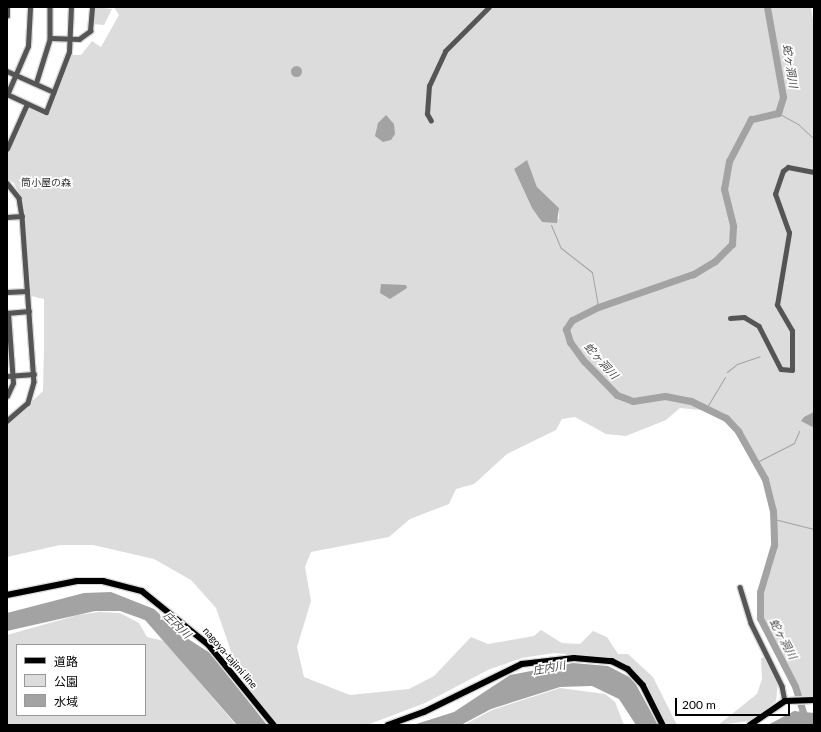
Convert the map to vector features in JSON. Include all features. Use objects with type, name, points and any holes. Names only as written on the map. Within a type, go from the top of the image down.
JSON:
[{"type":"main road","name":"nagoya-tajimi line","points":[[7,595],[77,580],[103,581],[142,591],[209,645],[274,725]]},
{"type":"main road","points":[[388,725],[424,712],[514,667],[534,660],[568,658],[603,659],[628,669],[643,685],[663,725]]},
{"type":"main road","points":[[750,725],[785,701],[797,699],[814,700]]},
{"type":"street","points":[[7,7],[7,16]]},
{"type":"street","points":[[30,7],[28,46],[17,75],[7,94],[46,112],[71,39],[71,7]]},
{"type":"street","points":[[36,84],[50,38],[50,7]]},
{"type":"street","points":[[50,38],[83,38],[90,31],[92,7]]},
{"type":"street","points":[[431,121],[427,114],[429,86],[445,51],[489,7]]},
{"type":"street","points":[[7,70],[54,92]]},
{"type":"street","points":[[7,149],[27,104]]},
{"type":"street","points":[[730,318],[744,317],[759,326],[766,334],[781,369],[792,370],[792,331],[777,305],[789,232],[775,194],[783,171],[788,167],[814,172]]},
{"type":"street","points":[[7,183],[19,198],[22,216],[34,374],[28,403],[7,421]]},
{"type":"street","points":[[7,217],[22,216]]},
{"type":"street","points":[[7,292],[27,291]]},
{"type":"street","points":[[7,396],[12,389],[10,376],[8,313],[29,311]]},
{"type":"street","points":[[10,376],[34,374]]},
{"type":"street","points":[[740,587],[751,623],[782,686],[785,701]]},
{"type":"green space","points":[[94,7],[112,9],[104,25],[94,24]]},
{"type":"green space","name":"筒小屋の森","points":[[114,7],[811,7],[814,26],[814,412],[801,421],[814,428],[814,697],[802,696],[762,618],[762,592],[772,567],[776,538],[776,509],[769,480],[740,429],[721,412],[680,408],[666,420],[626,436],[606,434],[575,417],[562,419],[556,430],[507,454],[474,484],[456,489],[449,504],[410,519],[389,537],[311,552],[305,567],[311,601],[297,647],[304,677],[350,695],[409,689],[434,676],[471,637],[488,644],[534,636],[541,630],[562,643],[580,644],[593,631],[607,637],[618,654],[628,654],[653,677],[677,725],[667,725],[643,680],[626,664],[607,657],[554,653],[522,658],[490,669],[425,703],[367,725],[278,725],[242,683],[216,608],[191,580],[154,559],[93,545],[60,545],[7,557],[7,425],[43,391],[44,299],[31,296],[24,206],[14,183],[7,179],[7,155],[29,107],[47,114],[70,55],[81,55],[92,41],[101,47],[119,15]],"holes":[[[527,161],[537,187],[559,208],[559,219],[532,208],[514,169]]]},
{"type":"green space","points":[[99,612],[120,613],[139,623],[147,637],[164,641],[236,725],[7,725],[7,635],[78,615]]},
{"type":"green space","points":[[761,658],[766,658],[778,681],[776,701],[751,721],[718,725],[757,694],[762,679]]},
{"type":"green space","points":[[560,688],[605,694],[615,702],[624,725],[464,725],[492,710]]},
{"type":"water","points":[[294,66],[298,66],[300,67],[300,75],[294,76],[291,73],[291,69]]},
{"type":"water","points":[[386,115],[394,124],[395,134],[391,140],[383,142],[375,136],[378,123]]},
{"type":"water","points":[[527,160],[537,187],[559,208],[557,223],[542,222],[532,208],[514,169]]},
{"type":"water","points":[[381,284],[406,285],[407,288],[390,299],[380,293]]},
{"type":"water","points":[[814,412],[814,428],[801,421],[804,417]]},
{"type":"water","points":[[111,592],[154,609],[182,635],[210,653],[267,725],[237,725],[145,620],[120,611],[95,611],[7,631],[7,613],[84,593]]},
{"type":"water","name":"庄内川","points":[[573,663],[608,666],[633,679],[658,725],[636,725],[619,699],[592,686],[560,687],[491,709],[461,725],[413,725],[454,712],[510,675]]},
{"type":"water","points":[[794,711],[814,713],[814,725],[768,725]]},
{"type":"waterway","name":"蛇ヶ洞川","points":[[767,7],[783,97],[778,113],[751,119],[729,161],[724,189],[733,226],[732,244],[715,261],[693,274],[598,307],[572,320],[566,329],[570,342],[584,361],[617,395],[633,401],[665,396],[691,401],[726,418],[738,431],[765,479],[773,511],[774,545],[760,592],[760,618],[795,686],[806,721]]},
{"type":"waterway","points":[[778,113],[798,124],[814,139]]},
{"type":"waterway","points":[[551,225],[561,248],[592,272],[598,307]]},
{"type":"waterway","points":[[727,372],[737,364],[760,356]]},
{"type":"waterway","points":[[707,407],[725,377]]},
{"type":"waterway","points":[[755,463],[794,443],[799,431]]},
{"type":"waterway","points":[[774,519],[814,529]]}]
